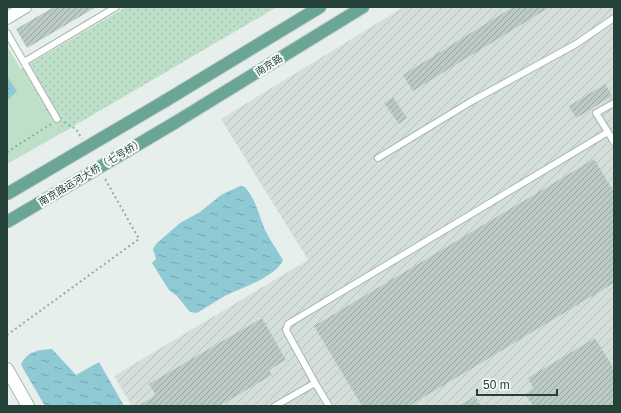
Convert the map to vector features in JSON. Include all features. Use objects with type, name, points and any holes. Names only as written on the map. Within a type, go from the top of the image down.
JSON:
[{"type":"main road","points":[[7,194],[320,7]]},
{"type":"main road","name":"南京路","points":[[176,122],[363,7]]},
{"type":"main road","name":"南京路运河大桥（七号桥）","points":[[7,222],[176,122]]},
{"type":"street","points":[[7,18],[25,7]]},
{"type":"street","points":[[7,369],[28,406]]},
{"type":"lane","points":[[24,62],[116,7]]},
{"type":"lane","points":[[378,158],[472,101],[576,44],[614,18]]},
{"type":"lane","points":[[7,34],[57,119]]},
{"type":"lane","points":[[614,103],[596,113],[614,142]]},
{"type":"lane","points":[[329,406],[286,330],[288,324],[608,132]]},
{"type":"lane","points":[[275,406],[315,383]]},
{"type":"path","points":[[7,152],[29,140],[57,119],[76,129],[84,142]]},
{"type":"path","points":[[7,335],[139,239],[104,177]]},
{"type":"shaded area","points":[[404,7],[614,7],[614,406],[132,406],[114,376],[308,260],[221,119]]},
{"type":"green space","points":[[126,7],[277,7],[60,134],[21,69]]},
{"type":"green space","points":[[7,46],[60,134],[7,164]]},
{"type":"water","points":[[7,76],[17,91],[7,101]]},
{"type":"water","points":[[240,186],[245,187],[252,197],[265,230],[283,260],[273,272],[265,277],[223,297],[197,313],[190,312],[177,296],[169,290],[152,263],[156,259],[153,249],[156,244],[180,223],[200,212],[221,195]]},
{"type":"water","points":[[52,349],[76,375],[99,362],[124,406],[45,406],[21,365],[23,360],[30,354]]},
{"type":"building","points":[[54,7],[96,7],[27,48],[16,29]]},
{"type":"building","points":[[513,7],[550,7],[413,91],[403,75]]},
{"type":"building","points":[[605,84],[612,96],[576,118],[569,106]]},
{"type":"building","points":[[393,97],[407,118],[399,124],[384,103]]},
{"type":"building","points":[[594,159],[614,192],[614,283],[409,406],[362,406],[314,326]]},
{"type":"building","points":[[262,318],[286,360],[269,370],[272,375],[219,406],[138,406],[156,395],[149,384]]},
{"type":"building","points":[[595,338],[614,369],[614,406],[533,406],[525,394],[534,389],[528,378]]},
{"type":"building","points":[[475,396],[481,406],[458,406]]}]
